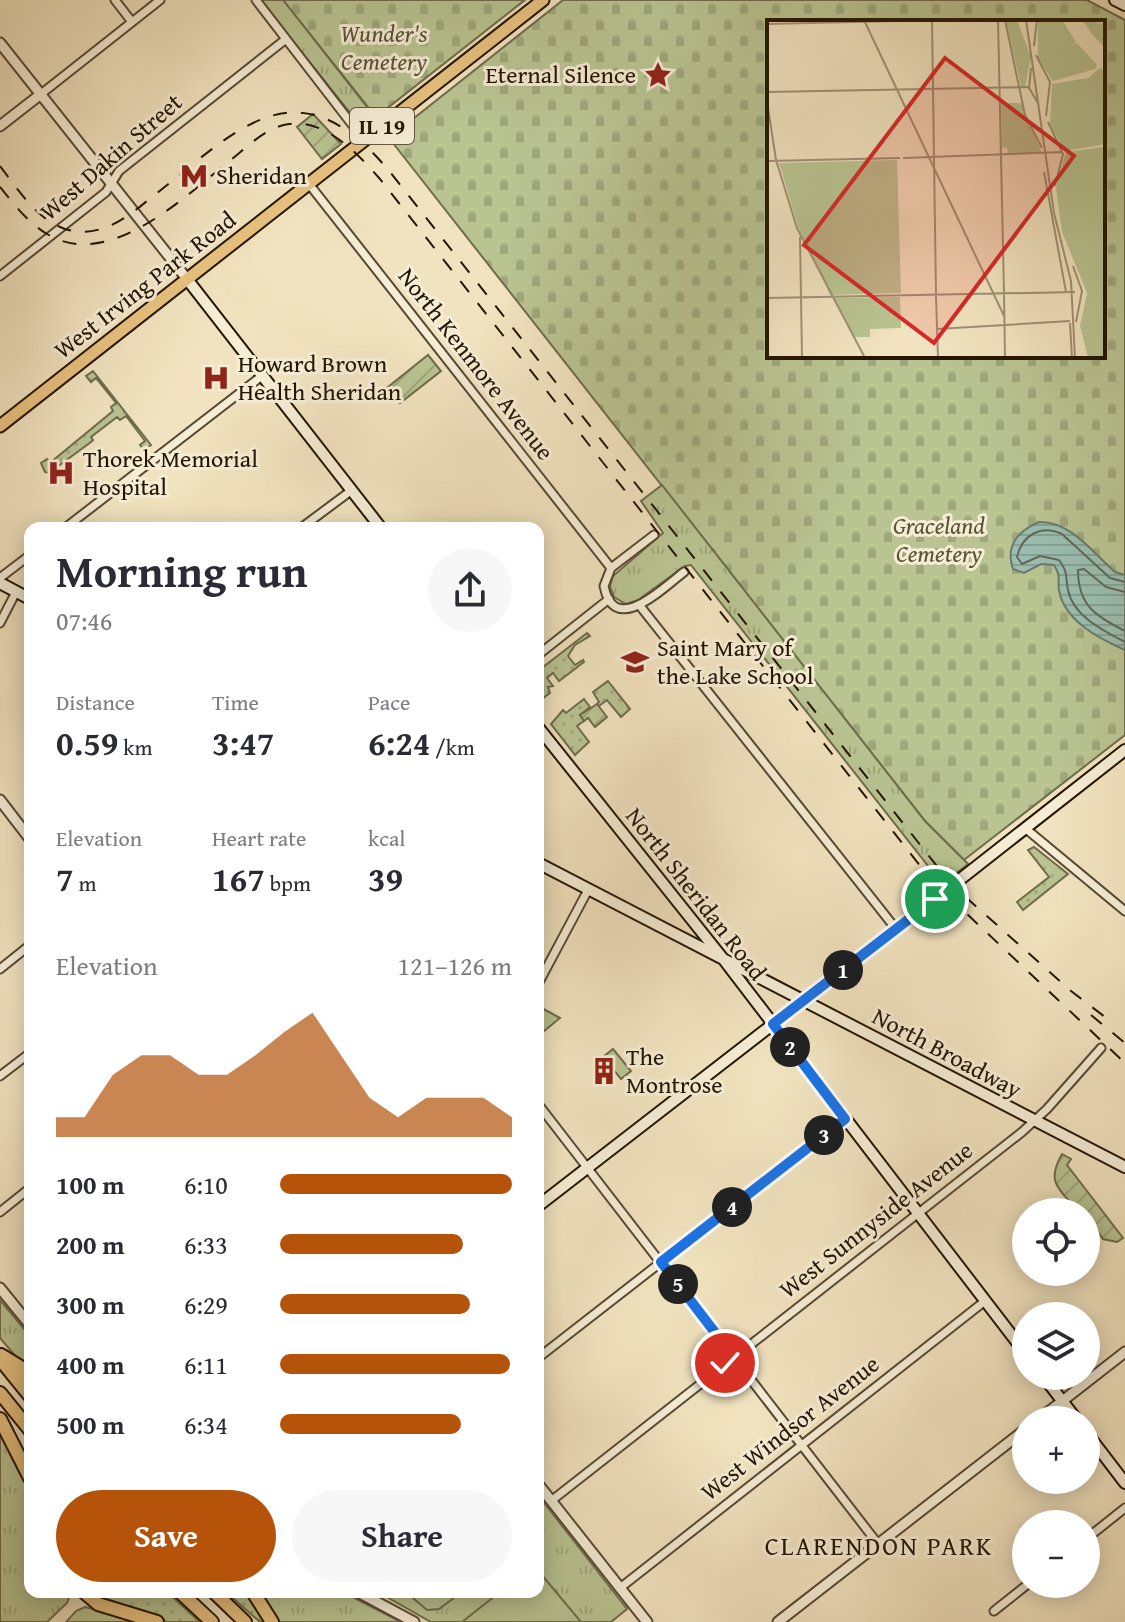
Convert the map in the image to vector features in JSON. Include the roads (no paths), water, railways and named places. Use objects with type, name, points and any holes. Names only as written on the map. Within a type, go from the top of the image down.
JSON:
[{"type":"highway","points":[[0,1357],[24,1371]]},
{"type":"highway","points":[[0,1357],[24,1388]]},
{"type":"highway","points":[[0,1393],[24,1423]]},
{"type":"highway","points":[[0,1419],[24,1466]]},
{"type":"highway","points":[[92,1598],[98,1604],[157,1622]]},
{"type":"highway","points":[[186,1598],[212,1622]]},
{"type":"highway","points":[[220,1598],[245,1622]]},
{"type":"highway","points":[[257,1598],[272,1622]]},
{"type":"main road","name":"West Irving Park Road","points":[[1,424],[543,0]]},
{"type":"main road","points":[[1115,0],[1125,5]]},
{"type":"main road","points":[[187,279],[376,522]]},
{"type":"main road","points":[[0,581],[24,596]]},
{"type":"main road","name":"North Sheridan Road","points":[[544,735],[724,960],[1012,1336]]},
{"type":"main road","points":[[958,881],[1125,750]]},
{"type":"main road","name":"North Broadway","points":[[544,866],[1125,1167]]},
{"type":"main road","points":[[544,1201],[940,895]]},
{"type":"main road","points":[[1054,1390],[1066,1406]]},
{"type":"main road","points":[[1100,1450],[1125,1483]]},
{"type":"street","points":[[115,0],[132,22]]},
{"type":"street","points":[[0,126],[160,0]]},
{"type":"street","points":[[256,0],[364,140]]},
{"type":"street","name":"West Dakin Street","points":[[0,276],[105,193],[117,173],[286,39]]},
{"type":"street","points":[[0,43],[187,279]]},
{"type":"street","name":"North Kenmore Avenue","points":[[309,184],[611,568]]},
{"type":"street","points":[[73,522],[263,375]]},
{"type":"street","points":[[309,522],[352,490]]},
{"type":"street","points":[[654,535],[611,568],[604,586],[609,599],[614,605],[628,610],[640,606],[684,572]]},
{"type":"street","points":[[0,581],[24,560]]},
{"type":"street","points":[[0,623],[16,592]]},
{"type":"street","points":[[544,650],[609,599]]},
{"type":"street","points":[[640,606],[896,929]]},
{"type":"street","points":[[0,800],[24,831]]},
{"type":"street","points":[[1025,828],[1125,911]]},
{"type":"street","points":[[544,973],[588,890]]},
{"type":"street","points":[[0,969],[24,950]]},
{"type":"street","name":"West Sunnyside Avenue","points":[[551,1501],[1035,1121],[1101,1048]]},
{"type":"street","points":[[0,1076],[24,1058]]},
{"type":"street","points":[[544,1112],[878,1544]]},
{"type":"street","points":[[544,1353],[845,1119]]},
{"type":"street","points":[[0,1212],[24,1193]]},
{"type":"street","points":[[0,1288],[24,1318]]},
{"type":"street","name":"West Windsor Avenue","points":[[620,1588],[985,1301]]},
{"type":"street","points":[[1056,1406],[1125,1352]]},
{"type":"street","points":[[778,1622],[1012,1440]]},
{"type":"street","points":[[544,1492],[647,1622]]},
{"type":"street","points":[[1100,1528],[1125,1508]]},
{"type":"street","points":[[994,1611],[1012,1597]]},
{"type":"street","points":[[369,1598],[414,1622]]},
{"type":"water","points":[[1039,522],[1051,523],[1071,532],[1115,572],[1125,575],[1125,650],[1075,620],[1062,601],[1059,575],[1054,565],[1041,564],[1024,573],[1013,569],[1011,553],[1015,540]]},
{"type":"tunnel","points":[[940,895],[958,881]]},
{"type":"railway","points":[[0,166],[45,218],[65,229],[88,232],[109,226],[129,215],[209,151],[238,131],[266,118],[295,112],[324,118],[356,137],[390,172],[951,884],[1071,991],[1105,1017]]},
{"type":"railway","points":[[0,187],[27,218],[47,234],[71,243],[96,243],[121,236],[170,209],[273,129],[303,124],[316,127],[340,140],[380,179],[932,881],[1125,1063]]},
{"type":"railway","points":[[1091,1015],[1125,1043]]},
{"type":"place","name":"Eternal Silence","points":[[658,75]]},
{"type":"place","name":"Sheridan","points":[[194,176]]},
{"type":"place","name":"Howard Brown Health Sheridan","points":[[216,378]]},
{"type":"place","name":"Thorek Memorial Hospital","points":[[61,473]]},
{"type":"place","name":"Saint Mary of the Lake School","points":[[635,662]]},
{"type":"place","name":"The Montrose","points":[[604,1071]]},
{"type":"district","name":"CLARENDON PARK","points":[[879,1546]]},
{"type":"park label","name":"Wunder's Cemetery","points":[[384,48]]},
{"type":"park label","name":"Graceland Cemetery","points":[[939,540]]}]
